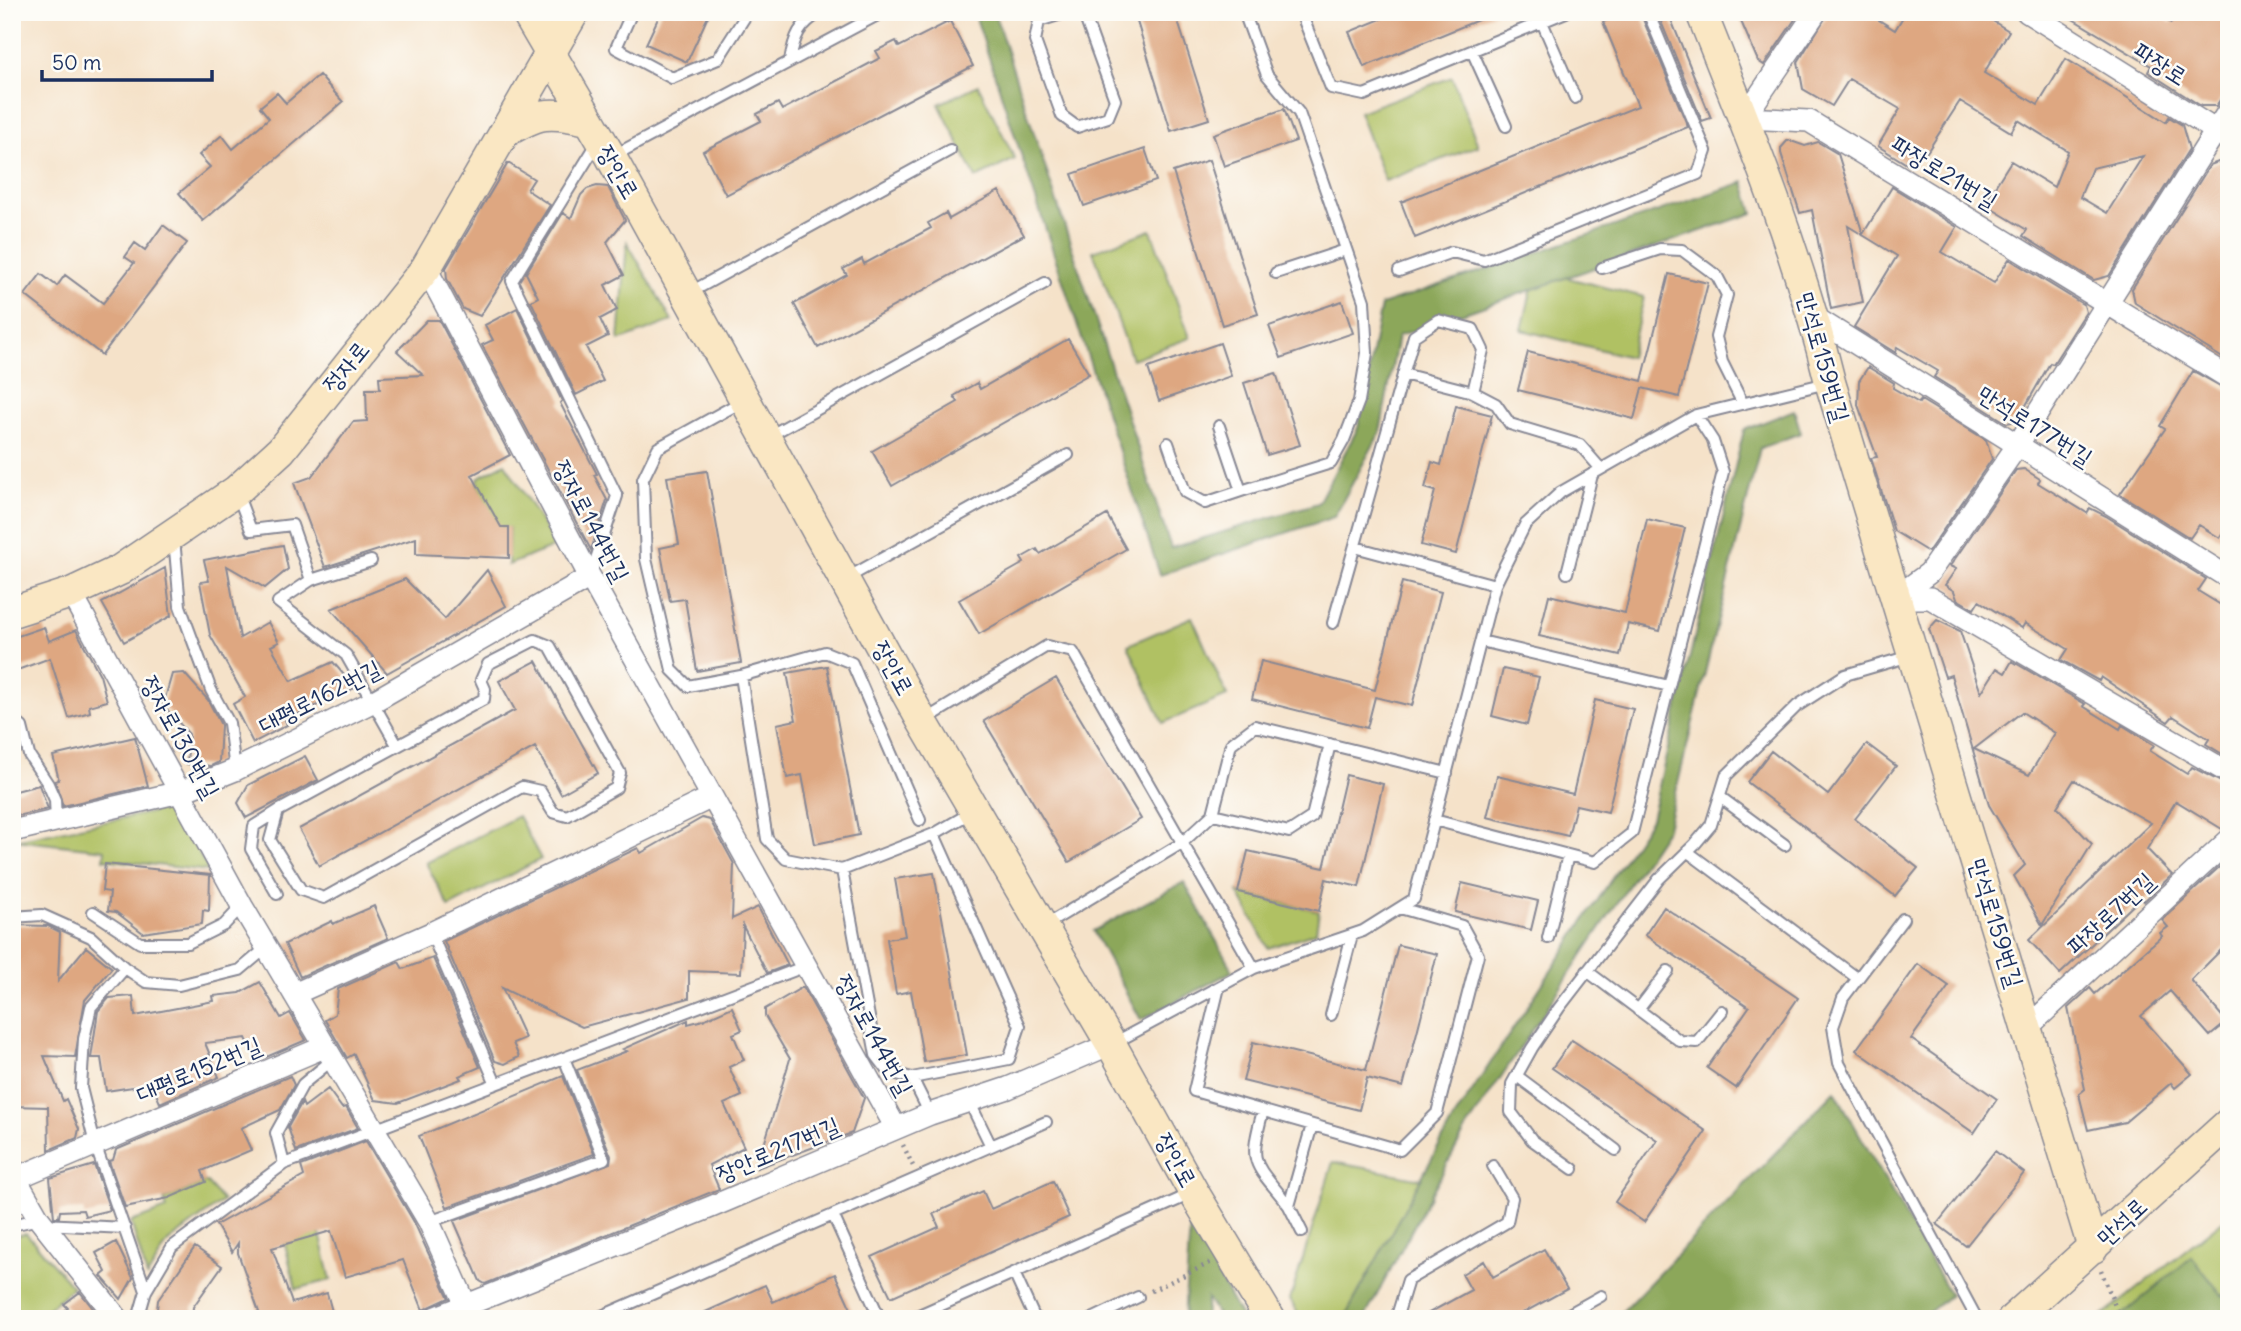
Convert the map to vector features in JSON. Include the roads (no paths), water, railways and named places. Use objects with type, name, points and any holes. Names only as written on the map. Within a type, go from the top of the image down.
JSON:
[{"type":"street","name":"장안로","points":[[526,12],[687,295],[922,721],[1111,1044],[1194,1193],[1270,1319]]},
{"type":"street","name":"정자로","points":[[12,612],[71,593],[120,570],[236,491],[281,450],[426,268],[574,12]]},
{"type":"street","name":"만석로159번길","points":[[1701,12],[1769,180],[1814,317],[1830,382],[2093,1248]]},
{"type":"street","points":[[1744,118],[1816,12]]},
{"type":"street","name":"파장로","points":[[2027,12],[2222,134]]},
{"type":"street","points":[[1895,598],[1929,573],[2017,446],[2107,303],[2222,134],[2229,110]]},
{"type":"street","points":[[504,134],[534,115],[562,114],[599,139]]},
{"type":"street","name":"파장로21번길","points":[[1744,118],[1810,121],[2229,378]]},
{"type":"street","name":"정자로144번길","points":[[426,268],[590,577],[896,1128]]},
{"type":"street","name":"만석로177번길","points":[[1814,317],[2229,579]]},
{"type":"street","name":"대평로162번길","points":[[12,831],[180,792],[235,770],[374,701],[590,577]]},
{"type":"street","name":"정자로130번길","points":[[71,593],[242,906],[429,1223],[465,1303]]},
{"type":"street","points":[[1895,598],[1930,598],[2229,773]]},
{"type":"street","points":[[294,994],[431,933],[712,797]]},
{"type":"street","name":"파장로7번길","points":[[2028,1027],[2229,840]]},
{"type":"street","name":"장안로217번길","points":[[432,1319],[465,1303],[618,1246],[930,1114],[1111,1044]]},
{"type":"street","name":"대평로152번길","points":[[118,1319],[41,1221],[13,1177],[328,1053]]},
{"type":"street","name":"만석로","points":[[2013,1319],[2229,1123]]},
{"type":"lane","points":[[632,12],[616,48],[672,78],[718,59],[748,12]]},
{"type":"lane","points":[[790,61],[793,39],[805,21],[821,12]]},
{"type":"lane","points":[[590,577],[617,496],[512,281],[599,139],[790,61],[883,12]]},
{"type":"lane","points":[[1068,12],[1039,22],[1035,41],[1062,116],[1077,127],[1108,117],[1115,100],[1083,12]]},
{"type":"lane","points":[[1168,443],[1185,492],[1205,503],[1331,463],[1344,440],[1359,401],[1367,354],[1364,301],[1299,113],[1267,75],[1244,12]]},
{"type":"lane","points":[[1307,12],[1303,18],[1331,88],[1364,95],[1566,12]]},
{"type":"lane","points":[[1399,271],[1452,252],[1483,260],[1698,174],[1706,151],[1648,12]]},
{"type":"lane","points":[[1542,22],[1575,98]]},
{"type":"lane","points":[[1472,51],[1506,126]]},
{"type":"lane","points":[[687,295],[950,150]]},
{"type":"lane","points":[[1602,268],[1660,249],[1682,250],[1717,276],[1727,295],[1716,337],[1722,362],[1743,404]]},
{"type":"lane","points":[[1276,273],[1346,250]]},
{"type":"lane","points":[[766,438],[1045,283]]},
{"type":"lane","points":[[1333,623],[1414,336],[1438,320],[1473,329],[1483,350],[1473,392]]},
{"type":"lane","points":[[1403,374],[1473,392],[1496,404],[1510,424],[1580,445],[1596,472],[1567,573]]},
{"type":"lane","points":[[1111,1044],[1254,968],[1352,934],[1414,899],[1495,586],[1525,525],[1562,492],[1696,415],[1830,382]]},
{"type":"lane","points":[[745,400],[658,448],[643,479],[646,559],[672,670],[688,686],[741,676],[825,652],[852,663],[920,820]]},
{"type":"lane","points":[[1434,820],[1595,862],[1632,833],[1723,472],[1713,440],[1696,415]]},
{"type":"lane","points":[[1219,426],[1241,491]]},
{"type":"lane","points":[[844,580],[1068,454]]},
{"type":"lane","points":[[236,491],[251,530],[292,525],[311,580]]},
{"type":"lane","points":[[174,535],[180,606],[207,680],[229,723],[235,770]]},
{"type":"lane","points":[[1355,547],[1495,586]]},
{"type":"lane","points":[[370,561],[311,580],[278,602],[346,655],[397,745]]},
{"type":"lane","points":[[277,894],[251,849],[254,826],[278,811],[397,745],[484,699],[485,689],[481,680],[488,664],[535,640],[550,646],[620,773],[616,788],[567,816],[552,812],[540,791],[522,787],[324,898],[301,890],[270,839],[278,811]]},
{"type":"lane","points":[[1481,641],[1669,686]]},
{"type":"lane","points":[[922,721],[1047,646],[1073,652],[1254,968]]},
{"type":"lane","points":[[1573,1169],[1532,1140],[1511,1112],[1512,1084],[1559,1008],[1659,879],[1688,852],[1711,825],[1726,776],[1797,706],[1845,675],[1912,655]]},
{"type":"lane","points":[[741,676],[767,839],[786,859],[842,870],[934,834],[974,811]]},
{"type":"lane","points":[[12,719],[22,727],[29,755],[55,800],[56,821]]},
{"type":"lane","points":[[1042,928],[1182,843],[1213,814],[1231,744],[1255,726],[1447,772]]},
{"type":"lane","points":[[1213,814],[1289,832],[1312,817],[1330,744]]},
{"type":"lane","points":[[1720,797],[1785,845]]},
{"type":"lane","points":[[842,870],[876,1055],[890,1072],[912,1078],[1009,1059],[1020,1026],[934,834]]},
{"type":"lane","points":[[1688,852],[1857,978]]},
{"type":"lane","points":[[1548,938],[1568,855]]},
{"type":"lane","points":[[93,912],[140,943],[188,943],[225,925],[242,906]]},
{"type":"lane","points":[[1219,987],[1194,1091],[1400,1150],[1437,1114],[1478,955],[1462,926],[1400,908]]},
{"type":"lane","points":[[12,917],[43,915],[91,937],[125,968],[146,982],[179,985],[240,970],[266,948]]},
{"type":"lane","points":[[1903,919],[1843,998],[1833,1027],[1839,1063],[1977,1319]]},
{"type":"lane","points":[[431,933],[496,1084]]},
{"type":"lane","points":[[1331,1015],[1352,934]]},
{"type":"lane","name":"정자로144번길","points":[[564,1058],[806,966]]},
{"type":"lane","points":[[125,968],[91,1007],[84,1040],[81,1088],[95,1144],[146,1291]]},
{"type":"lane","points":[[1587,971],[1679,1041],[1697,1042],[1722,1011]]},
{"type":"lane","points":[[1639,1010],[1668,971]]},
{"type":"lane","points":[[284,1164],[276,1133],[303,1084],[328,1053]]},
{"type":"lane","points":[[138,1319],[146,1291],[172,1247],[284,1164],[564,1058],[604,1159],[429,1223]]},
{"type":"lane","points":[[1517,1076],[1616,1150]]},
{"type":"lane","points":[[912,1078],[930,1114]]},
{"type":"lane","points":[[969,1101],[991,1146]]},
{"type":"lane","points":[[1263,1111],[1253,1146],[1254,1161],[1289,1206],[1302,1232]]},
{"type":"lane","points":[[595,1319],[1046,1122]]},
{"type":"lane","points":[[1289,1206],[1312,1125]]},
{"type":"lane","points":[[1396,1319],[1408,1280],[1507,1223],[1512,1198],[1493,1166]]},
{"type":"lane","points":[[910,1319],[1194,1193]]},
{"type":"lane","points":[[833,1215],[880,1319]]},
{"type":"lane","points":[[12,1225],[41,1221],[125,1228]]},
{"type":"lane","points":[[1014,1273],[1035,1319]]},
{"type":"lane","points":[[1560,1319],[1601,1296]]},
{"type":"lane","points":[[1092,1319],[1138,1297]]}]
